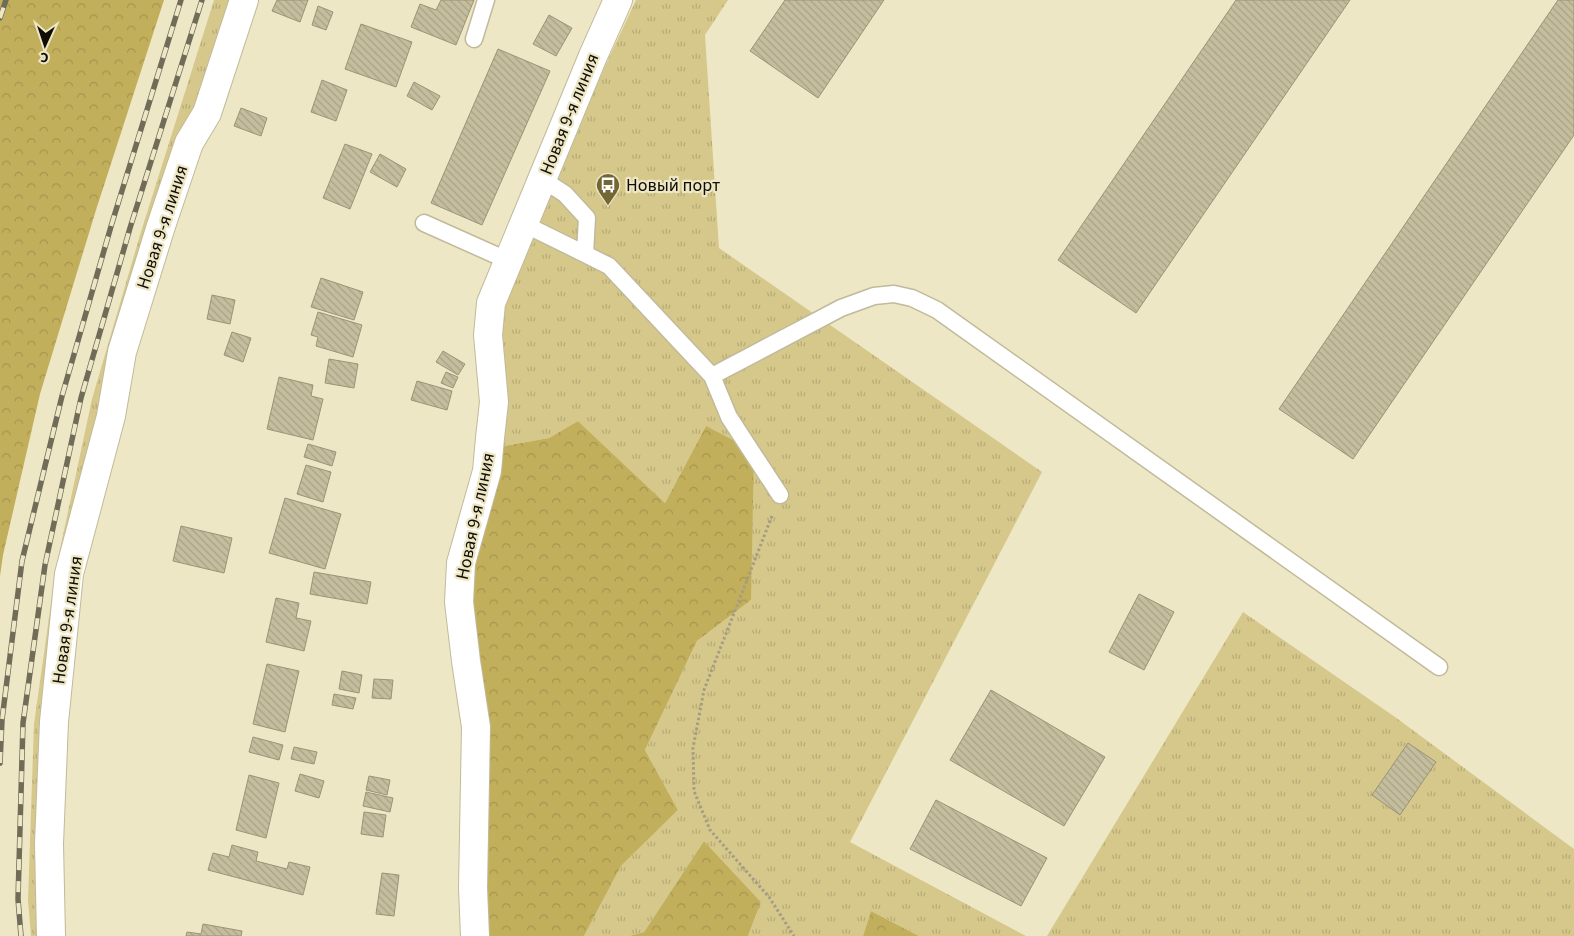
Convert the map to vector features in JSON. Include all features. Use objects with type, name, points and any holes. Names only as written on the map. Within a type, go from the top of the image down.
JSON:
[{"type":"street","name":"Новая 9-я линия","points":[[51,936],[49,844],[54,722],[70,574],[111,416],[124,343],[189,143],[207,113],[244,0]]},
{"type":"street","name":"Новая 9-я линия","points":[[475,936],[473,888],[476,728],[459,602],[461,563],[486,471],[494,402],[488,335],[491,303],[618,0]]},
{"type":"lane","points":[[474,39],[486,0]]},
{"type":"lane","points":[[542,179],[565,194],[587,218],[584,254]]},
{"type":"lane","points":[[424,223],[509,260]]},
{"type":"lane","points":[[524,224],[609,266],[712,376],[729,417],[780,494]]},
{"type":"lane","points":[[712,376],[841,308],[874,296],[894,294],[912,298],[937,310],[1439,667]]},
{"type":"path","points":[[780,494],[704,690],[693,748],[694,791],[710,830],[770,897],[794,936]]},
{"type":"green space","points":[[0,0],[164,0],[96,210],[40,394],[3,555],[0,576]]},
{"type":"green space","points":[[214,0],[251,0],[160,251],[80,575],[59,721],[56,936],[31,936],[28,900],[34,724],[56,568],[92,399],[140,235]]},
{"type":"green space","points":[[636,0],[728,0],[705,35],[719,248],[1042,472],[850,842],[1026,936],[919,936],[871,911],[863,936],[748,936],[761,902],[704,841],[644,932],[629,936],[584,936],[621,866],[678,810],[645,750],[697,641],[751,600],[706,426],[665,503],[578,421],[549,438],[504,446],[506,408],[498,339],[500,304]]},
{"type":"green space","points":[[578,421],[665,503],[706,426],[754,451],[751,600],[697,641],[645,750],[678,810],[621,866],[584,936],[486,936],[470,568],[500,475],[504,446],[549,438]]},
{"type":"green space","points":[[1243,612],[1395,717],[1574,849],[1574,936],[1047,936]]},
{"type":"green space","points":[[704,841],[761,902],[748,936],[629,936],[644,932]]},
{"type":"green space","points":[[871,911],[919,936],[863,936]]},
{"type":"building","points":[[277,0],[308,0],[300,22],[272,11]]},
{"type":"building","points":[[441,0],[474,0],[456,45],[411,27],[420,4],[436,10]]},
{"type":"building","points":[[785,0],[884,0],[818,98],[750,51]]},
{"type":"building","points":[[1236,0],[1350,0],[1136,313],[1058,260]]},
{"type":"building","points":[[1558,0],[1574,0],[1574,135],[1353,459],[1279,409]]},
{"type":"building","points":[[318,6],[333,12],[326,30],[312,25]]},
{"type":"building","points":[[549,15],[572,28],[556,56],[533,44]]},
{"type":"building","points":[[361,24],[412,42],[396,87],[345,69]]},
{"type":"building","points":[[498,49],[550,71],[482,225],[431,203]]},
{"type":"building","points":[[322,80],[347,90],[336,121],[311,112]]},
{"type":"building","points":[[414,82],[440,96],[432,110],[407,96]]},
{"type":"building","points":[[241,108],[267,118],[261,136],[234,126]]},
{"type":"building","points":[[345,144],[372,154],[350,209],[323,198]]},
{"type":"building","points":[[380,154],[406,169],[397,187],[370,172]]},
{"type":"building","points":[[321,278],[363,292],[354,320],[311,307]]},
{"type":"building","points":[[212,295],[235,300],[230,324],[207,319]]},
{"type":"building","points":[[318,312],[362,325],[353,357],[316,346],[318,337],[311,335]]},
{"type":"building","points":[[232,332],[251,338],[243,362],[224,355]]},
{"type":"building","points":[[443,351],[465,364],[458,375],[436,362]]},
{"type":"building","points":[[329,359],[358,364],[354,388],[325,383]]},
{"type":"building","points":[[446,372],[458,377],[453,388],[441,383]]},
{"type":"building","points":[[279,377],[313,385],[311,396],[323,399],[313,440],[267,429]]},
{"type":"building","points":[[417,381],[452,391],[447,410],[411,400]]},
{"type":"building","points":[[308,444],[336,452],[332,466],[304,457]]},
{"type":"building","points":[[306,465],[331,472],[323,502],[297,494]]},
{"type":"building","points":[[285,498],[341,514],[325,569],[269,553]]},
{"type":"building","points":[[181,526],[232,538],[224,573],[173,561]]},
{"type":"building","points":[[314,572],[371,582],[367,604],[310,594]]},
{"type":"building","points":[[1139,594],[1174,612],[1144,670],[1109,652]]},
{"type":"building","points":[[276,598],[299,603],[296,618],[311,621],[304,651],[266,642]]},
{"type":"building","points":[[267,664],[299,671],[285,732],[253,724]]},
{"type":"building","points":[[342,671],[362,675],[359,693],[339,689]]},
{"type":"building","points":[[374,679],[393,680],[391,699],[372,698]]},
{"type":"building","points":[[991,690],[1105,757],[1064,826],[950,760]]},
{"type":"building","points":[[334,694],[356,698],[353,709],[332,705]]},
{"type":"building","points":[[253,737],[283,745],[279,760],[249,752]]},
{"type":"building","points":[[1408,743],[1436,762],[1400,815],[1372,795]]},
{"type":"building","points":[[294,747],[317,752],[314,764],[291,759]]},
{"type":"building","points":[[300,774],[324,781],[319,798],[295,791]]},
{"type":"building","points":[[249,775],[279,783],[266,838],[236,830]]},
{"type":"building","points":[[369,776],[390,780],[387,795],[366,790]]},
{"type":"building","points":[[366,792],[393,798],[390,812],[363,806]]},
{"type":"building","points":[[936,800],[1047,858],[1021,906],[910,849]]},
{"type":"building","points":[[364,812],[386,815],[383,837],[361,834]]},
{"type":"building","points":[[232,845],[258,852],[256,861],[287,869],[289,862],[310,867],[303,895],[208,870],[213,853],[229,857]]},
{"type":"building","points":[[382,873],[399,875],[394,916],[376,914]]},
{"type":"building","points":[[203,924],[242,931],[241,936],[186,936],[187,932],[201,934]]},
{"type":"railway","points":[[0,18],[6,0]]},
{"type":"railway","points":[[0,763],[2,720],[22,561],[62,396],[112,223],[181,0]]},
{"type":"railway","points":[[21,936],[18,899],[23,723],[45,565],[81,398],[130,228],[202,0]]},
{"type":"place","name":"Новый порт","points":[[608,206]]}]
